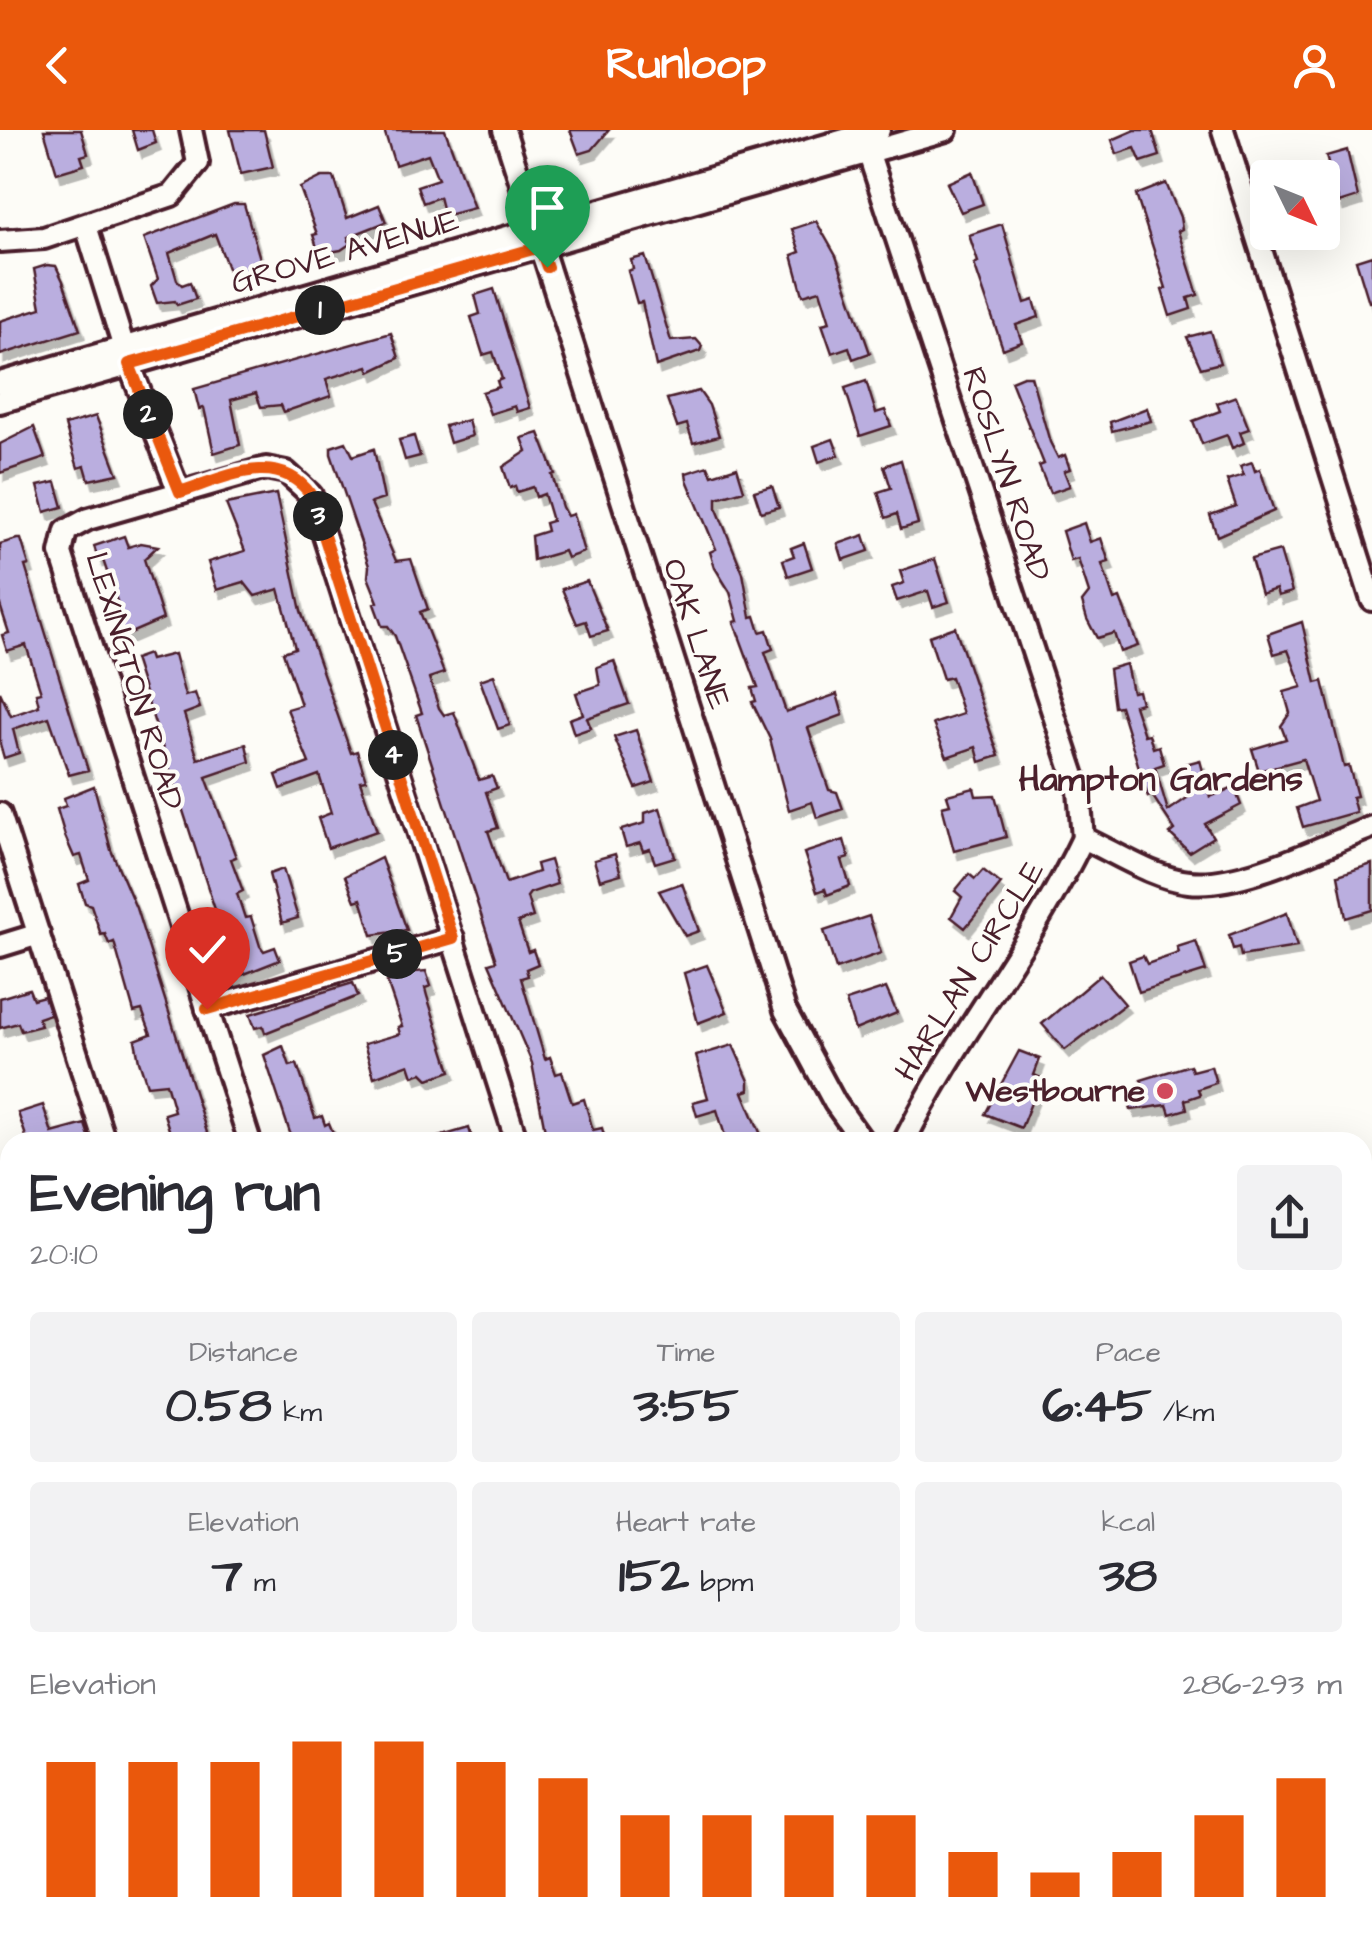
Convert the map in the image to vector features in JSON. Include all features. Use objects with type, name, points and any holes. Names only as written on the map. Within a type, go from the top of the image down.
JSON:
[{"type":"street","points":[[0,241],[44,238],[172,195],[198,163],[191,130]]},
{"type":"street","name":"OAK LANE","points":[[504,130],[785,1010],[834,1103],[855,1132]]},
{"type":"street","name":"GROVE AVENUE","points":[[0,383],[126,356],[538,238],[868,137],[946,130]]},
{"type":"street","points":[[1223,130],[1372,600]]},
{"type":"street","name":"ROSLYN ROAD","points":[[868,137],[1080,790],[1083,838]]},
{"type":"street","points":[[86,226],[126,356],[180,492]]},
{"type":"street","name":"GROVE AVENUE","points":[[0,402],[126,356]]},
{"type":"street","name":"LEXINGTON ROAD","points":[[247,1132],[60,553],[66,531],[76,525],[266,468],[286,472],[311,495],[515,1132]]},
{"type":"street","points":[[0,814],[102,1132]]},
{"type":"street","name":"HARLAN CIRCLE","points":[[909,1132],[938,1073],[1052,902],[1083,838],[1166,877],[1192,883],[1244,875],[1372,828]]},
{"type":"street","points":[[0,946],[39,934]]},
{"type":"street","points":[[207,1009],[453,938]]},
{"type":"building","points":[[44,130],[81,130],[88,154],[81,156],[84,165],[57,173]]},
{"type":"building","points":[[132,130],[152,130],[156,143],[138,150]]},
{"type":"building","points":[[230,130],[264,130],[273,167],[241,174]]},
{"type":"building","points":[[384,130],[445,130],[474,208],[444,216],[439,197],[423,203],[417,186],[438,179],[428,154],[395,165]]},
{"type":"building","points":[[570,130],[609,130],[592,150],[579,154]]},
{"type":"building","points":[[1135,130],[1152,130],[1160,156],[1141,162],[1135,148],[1117,154],[1112,140]]},
{"type":"building","points":[[1347,150],[1358,197],[1340,203],[1340,160],[1327,160],[1326,156]]},
{"type":"building","points":[[972,172],[983,204],[961,212],[947,183]]},
{"type":"building","points":[[322,177],[334,177],[347,218],[379,205],[386,222],[348,237],[350,244],[341,250],[319,254],[313,235],[317,234],[300,188]]},
{"type":"building","points":[[1166,183],[1180,217],[1182,229],[1178,231],[1198,295],[1188,298],[1191,309],[1170,316],[1162,290],[1166,288],[1136,195]]},
{"type":"building","points":[[234,204],[244,204],[263,269],[232,279],[215,234],[169,253],[177,280],[182,285],[190,282],[196,299],[177,305],[175,301],[157,303],[151,286],[158,279],[144,238]]},
{"type":"building","points":[[816,221],[836,256],[870,353],[853,359],[849,347],[832,353],[822,324],[830,322],[820,290],[803,295],[792,255],[800,252],[792,229]]},
{"type":"building","points":[[1002,224],[1025,303],[1034,300],[1039,317],[1016,325],[1022,342],[1003,349],[974,264],[978,262],[969,235]]},
{"type":"building","points":[[1372,255],[1372,302],[1369,302],[1356,260]]},
{"type":"building","points":[[645,256],[671,341],[696,339],[702,346],[700,351],[656,366],[642,302],[637,303],[628,271],[633,269],[631,260]]},
{"type":"building","points":[[56,266],[80,330],[0,355],[0,321],[41,308],[34,269]]},
{"type":"building","points":[[494,289],[530,408],[517,412],[515,406],[490,414],[482,392],[499,387],[497,381],[502,379],[493,352],[483,355],[471,317],[480,314],[475,295]]},
{"type":"building","points":[[1210,331],[1220,363],[1201,368],[1187,337]]},
{"type":"building","points":[[391,333],[399,358],[370,372],[368,366],[326,379],[331,396],[284,412],[281,405],[261,407],[256,393],[231,400],[240,445],[214,453],[204,408],[199,409],[194,389]]},
{"type":"building","points":[[1031,376],[1050,442],[1058,458],[1065,455],[1070,469],[1064,471],[1070,486],[1050,493],[1039,466],[1044,464],[1011,381]]},
{"type":"building","points":[[866,381],[876,413],[885,410],[891,426],[860,436],[845,388]]},
{"type":"building","points":[[699,391],[709,405],[719,436],[693,443],[687,424],[677,427],[667,399]]},
{"type":"building","points":[[1236,396],[1249,429],[1240,432],[1244,443],[1232,448],[1227,435],[1202,444],[1193,421],[1220,411],[1217,403]]},
{"type":"building","points":[[1147,408],[1151,421],[1112,431],[1110,422]]},
{"type":"building","points":[[96,416],[118,474],[89,480],[85,466],[78,468],[65,425]]},
{"type":"building","points":[[468,420],[472,436],[450,443],[445,426]]},
{"type":"building","points":[[34,427],[45,458],[0,473],[0,444]]},
{"type":"building","points":[[539,433],[555,474],[552,475],[562,507],[567,516],[573,514],[584,552],[567,558],[564,551],[533,560],[531,536],[547,531],[545,523],[552,521],[544,494],[536,497],[533,487],[517,492],[515,486],[510,488],[503,467],[527,451],[522,438]]},
{"type":"building","points":[[414,436],[420,456],[405,460],[399,440]]},
{"type":"building","points":[[833,439],[839,455],[819,462],[814,446]]},
{"type":"building","points":[[346,442],[353,456],[374,449],[384,499],[371,503],[396,561],[411,559],[428,609],[420,612],[444,673],[429,678],[439,708],[444,715],[454,712],[479,780],[492,776],[497,788],[486,792],[498,828],[488,831],[506,883],[538,872],[536,864],[550,860],[557,884],[530,893],[527,897],[533,917],[518,922],[528,952],[533,950],[538,964],[526,969],[528,976],[521,978],[545,1059],[550,1057],[556,1074],[562,1072],[572,1103],[584,1099],[593,1130],[602,1128],[603,1132],[545,1132],[532,1063],[489,963],[496,961],[416,715],[422,713],[395,636],[388,626],[382,626],[374,604],[378,602],[368,577],[369,566],[331,447]]},
{"type":"building","points":[[901,460],[918,524],[901,529],[897,514],[886,518],[878,492],[891,488],[884,466]]},
{"type":"building","points":[[1252,462],[1255,471],[1260,469],[1274,511],[1217,536],[1210,515],[1236,506],[1227,480],[1244,475],[1240,466]]},
{"type":"building","points":[[708,466],[712,475],[737,467],[744,490],[717,498],[717,509],[743,573],[751,617],[755,616],[760,632],[767,630],[773,649],[765,652],[786,712],[837,694],[843,715],[808,728],[829,790],[837,792],[843,809],[817,818],[812,802],[789,810],[770,739],[752,702],[756,701],[752,688],[758,687],[734,622],[738,621],[730,592],[715,568],[710,552],[716,549],[687,480],[686,473]]},
{"type":"building","points":[[56,482],[63,507],[45,512],[38,486]]},
{"type":"building","points":[[772,486],[779,507],[761,512],[754,491]]},
{"type":"building","points":[[276,494],[301,611],[351,753],[357,751],[366,780],[360,781],[377,831],[328,848],[318,818],[331,813],[319,775],[281,789],[276,775],[309,763],[287,709],[301,705],[283,652],[295,648],[279,589],[255,596],[244,582],[217,590],[208,562],[245,551],[226,504]]},
{"type":"building","points":[[1084,523],[1090,542],[1101,538],[1109,562],[1102,564],[1114,600],[1120,598],[1138,646],[1120,652],[1114,633],[1097,638],[1087,619],[1082,602],[1089,593],[1078,559],[1071,561],[1062,531]]},
{"type":"building","points":[[864,535],[869,551],[843,560],[838,544]]},
{"type":"building","points":[[124,536],[128,547],[141,543],[158,546],[144,559],[163,619],[126,635],[118,628],[114,616],[121,613],[102,557],[98,559],[94,546]]},
{"type":"building","points":[[21,539],[29,565],[25,566],[88,770],[69,775],[49,717],[13,729],[19,753],[4,758],[0,744],[0,692],[11,716],[39,706],[36,693],[41,692],[26,645],[7,651],[2,635],[9,633],[0,605],[0,544]]},
{"type":"building","points":[[804,543],[812,568],[788,576],[783,560],[794,556],[791,548]]},
{"type":"building","points":[[1280,551],[1292,592],[1278,596],[1276,589],[1261,594],[1251,559]]},
{"type":"building","points":[[935,559],[949,602],[933,607],[928,591],[897,601],[892,587],[904,583],[900,571]]},
{"type":"building","points":[[587,581],[608,631],[591,636],[586,621],[577,624],[562,589]]},
{"type":"building","points":[[1302,622],[1316,683],[1323,681],[1344,767],[1349,766],[1357,796],[1352,797],[1356,812],[1303,827],[1297,808],[1316,801],[1303,759],[1259,771],[1252,749],[1286,739],[1281,726],[1290,713],[1284,692],[1302,687],[1288,650],[1274,654],[1268,634]]},
{"type":"building","points":[[955,627],[999,756],[980,762],[976,747],[947,757],[933,724],[963,714],[951,677],[943,679],[929,636]]},
{"type":"building","points":[[148,654],[150,660],[174,654],[185,696],[195,693],[200,708],[184,714],[198,759],[246,744],[250,762],[206,777],[236,857],[231,859],[243,891],[237,894],[245,918],[251,917],[264,951],[275,947],[280,960],[229,980],[222,959],[228,957],[219,922],[134,659]]},
{"type":"building","points":[[614,661],[629,704],[587,718],[591,728],[574,734],[569,719],[583,714],[576,693],[600,685],[597,667]]},
{"type":"building","points":[[1126,664],[1132,692],[1138,691],[1141,703],[1134,705],[1144,735],[1149,734],[1153,748],[1159,746],[1164,764],[1155,767],[1168,811],[1190,796],[1182,765],[1200,760],[1210,797],[1234,787],[1241,805],[1205,824],[1213,837],[1189,852],[1170,834],[1175,830],[1152,795],[1148,797],[1120,706],[1114,707],[1109,669]]},
{"type":"building","points":[[494,675],[510,725],[498,729],[480,680]]},
{"type":"building","points":[[636,730],[654,782],[636,788],[614,737]]},
{"type":"building","points":[[94,786],[111,850],[136,908],[207,1132],[170,1132],[164,1114],[174,1111],[166,1083],[147,1085],[135,1040],[151,1034],[142,1010],[134,1012],[114,942],[109,944],[105,934],[101,935],[91,905],[85,903],[79,884],[89,880],[81,855],[74,857],[57,809],[66,806],[64,798]]},
{"type":"building","points":[[974,788],[976,796],[995,795],[1006,837],[954,851],[942,806],[950,804],[947,795]]},
{"type":"building","points":[[660,808],[675,857],[655,863],[650,849],[643,851],[640,843],[626,847],[621,830],[645,823],[645,813]]},
{"type":"building","points":[[844,840],[849,858],[842,860],[850,886],[827,895],[825,889],[817,892],[804,853]]},
{"type":"building","points":[[615,854],[621,874],[600,880],[594,860]]},
{"type":"building","points":[[381,858],[407,930],[372,935],[361,899],[355,901],[345,876]]},
{"type":"building","points":[[1372,864],[1372,910],[1346,918],[1338,875]]},
{"type":"building","points":[[283,869],[298,918],[282,923],[269,874]]},
{"type":"building","points":[[983,870],[1001,884],[965,928],[951,917],[962,897],[955,891],[969,874],[975,879]]},
{"type":"building","points":[[682,883],[699,931],[685,936],[659,891]]},
{"type":"building","points":[[1287,913],[1297,947],[1241,956],[1239,947],[1233,949],[1229,935]]},
{"type":"building","points":[[869,916],[881,953],[836,969],[824,931]]},
{"type":"building","points":[[1196,941],[1206,971],[1139,992],[1129,961],[1143,956],[1147,964],[1179,953],[1177,947]]},
{"type":"building","points":[[413,965],[416,972],[426,971],[431,986],[425,988],[451,1071],[428,1079],[422,1073],[413,1076],[409,1064],[374,1077],[364,1044],[400,1034],[398,1027],[402,1026],[387,982],[397,978],[394,971]]},
{"type":"building","points":[[707,965],[727,1012],[698,1023],[684,973]]},
{"type":"building","points":[[1100,975],[1125,1004],[1065,1050],[1042,1024]]},
{"type":"building","points":[[353,983],[358,996],[265,1033],[263,1026],[255,1028],[250,1014]]},
{"type":"building","points":[[886,988],[897,1013],[855,1030],[846,1001]]},
{"type":"building","points":[[29,989],[33,999],[44,996],[50,1014],[38,1018],[41,1026],[21,1031],[18,1023],[0,1028],[0,998]]},
{"type":"building","points":[[733,1045],[749,1081],[749,1090],[743,1092],[760,1132],[724,1132],[717,1110],[697,1116],[693,1102],[708,1098],[696,1056]]},
{"type":"building","points":[[283,1046],[290,1066],[297,1064],[315,1118],[322,1116],[333,1132],[290,1132],[264,1055]]},
{"type":"building","points":[[1019,1051],[1040,1059],[1034,1075],[1041,1078],[1021,1128],[985,1114]]},
{"type":"building","name":"Westbourne","points":[[1190,1065],[1192,1071],[1211,1066],[1216,1083],[1198,1089],[1200,1095],[1185,1100],[1187,1109],[1170,1114],[1167,1105],[1131,1110],[1126,1092],[1144,1087],[1141,1080]]},
{"type":"building","points":[[43,1105],[52,1132],[25,1132],[18,1113]]},
{"type":"building","points":[[85,1124],[88,1132],[56,1132]]},
{"type":"place","name":"Westbourne","points":[[1165,1091]]},
{"type":"district","name":"Hampton Gardens","points":[[1161,779]]},
{"type":"route","points":[[207,1009],[453,938],[311,495],[302,482],[286,472],[266,468],[180,492],[129,364],[540,247],[547,267]]}]
